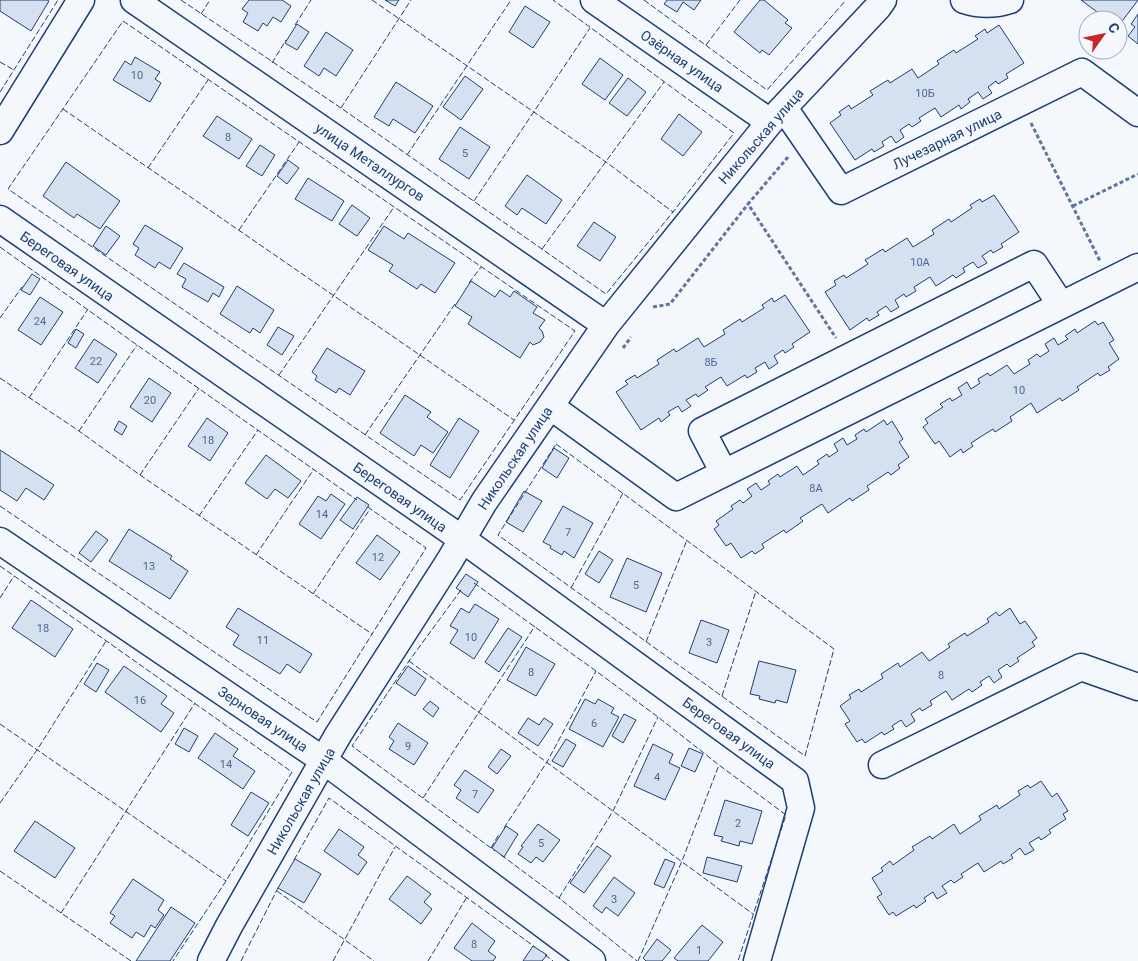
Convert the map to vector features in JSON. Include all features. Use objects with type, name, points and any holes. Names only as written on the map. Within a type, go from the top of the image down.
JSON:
[{"type":"street","points":[[0,131],[81,0]]},
{"type":"street","name":"улица Металлургов","points":[[134,0],[606,324]]},
{"type":"street","name":"Озёрная улица","points":[[594,0],[777,115]]},
{"type":"street","name":"Никольская улица","points":[[211,961],[338,735],[450,560],[484,502],[606,324],[777,115],[883,0]]},
{"type":"street","points":[[964,0],[974,3],[991,4],[999,4],[1010,0]]},
{"type":"street","name":"Лучезарная улица","points":[[777,115],[804,138],[841,191],[1082,72],[1138,113]]},
{"type":"street","name":"Береговая улица","points":[[0,219],[462,539],[795,781],[801,808],[757,961]]},
{"type":"street","points":[[724,473],[702,430],[1034,264],[1061,305]]},
{"type":"street","points":[[550,406],[676,497],[1138,267]]},
{"type":"street","name":"Зерновая улица","points":[[0,541],[324,760],[592,961]]},
{"type":"street","points":[[882,765],[1081,667],[1138,687]]},
{"type":"path","points":[[1021,102],[1110,281]]},
{"type":"path","points":[[653,307],[670,304],[748,204],[804,138]]},
{"type":"path","points":[[1073,206],[1138,174]]},
{"type":"path","points":[[748,204],[848,357]]},
{"type":"path","points":[[617,356],[635,332]]},
{"type":"building","points":[[0,0],[49,1],[31,31],[0,11]]},
{"type":"building","points":[[249,0],[282,0],[291,6],[281,22],[273,17],[267,26],[263,23],[258,31],[243,22],[248,13],[242,9]]},
{"type":"building","points":[[385,0],[399,0],[395,6]]},
{"type":"building","points":[[667,0],[701,0],[694,10],[683,2],[677,12],[664,4]]},
{"type":"building","points":[[760,0],[764,0],[788,20],[785,23],[792,28],[769,55],[762,50],[760,53],[734,32]]},
{"type":"building","points":[[1081,0],[1138,0],[1128,13],[1128,10],[1094,10]]},
{"type":"building","points":[[525,6],[550,22],[533,48],[509,32]]},
{"type":"building","points":[[1138,14],[1138,44],[1128,36],[1135,27],[1131,24]]},
{"type":"building","points":[[297,24],[309,32],[297,50],[285,43]]},
{"type":"building","points":[[999,25],[1024,63],[1006,74],[1008,78],[998,84],[996,81],[988,87],[992,93],[983,99],[978,92],[968,99],[970,102],[961,109],[959,105],[941,117],[935,108],[919,118],[921,121],[912,127],[909,124],[900,130],[904,137],[896,143],[891,136],[882,142],[884,146],[874,152],[872,149],[855,160],[830,123],[841,115],[839,112],[849,105],[851,109],[873,95],[870,91],[888,80],[890,83],[912,69],[918,78],[939,64],[937,61],[954,50],[956,53],[978,39],[975,36],[985,29],[987,33]]},
{"type":"building","points":[[326,32],[353,50],[336,76],[324,68],[319,76],[304,66]]},
{"type":"building","points":[[135,57],[160,72],[155,79],[161,83],[150,102],[113,80],[125,61],[131,65]]},
{"type":"building","points":[[600,58],[623,75],[605,100],[582,84]]},
{"type":"building","points":[[465,76],[483,89],[461,120],[443,107]]},
{"type":"building","points":[[628,78],[646,92],[627,116],[609,103]]},
{"type":"building","points":[[396,82],[433,106],[415,133],[393,119],[389,126],[374,117]]},
{"type":"building","points":[[679,114],[702,132],[683,156],[661,139]]},
{"type":"building","points":[[217,116],[252,139],[239,159],[203,136]]},
{"type":"building","points":[[460,127],[490,147],[469,179],[439,159]]},
{"type":"building","points":[[260,145],[275,155],[262,176],[246,166]]},
{"type":"building","points":[[288,160],[299,168],[287,184],[277,176]]},
{"type":"building","points":[[66,162],[120,201],[100,229],[77,214],[74,218],[43,196]]},
{"type":"building","points":[[527,175],[562,200],[546,224],[522,208],[517,215],[505,206]]},
{"type":"building","points":[[308,178],[344,201],[332,221],[295,199]]},
{"type":"building","points":[[994,195],[1019,232],[1001,244],[1003,247],[993,253],[991,250],[982,256],[987,263],[978,268],[973,262],[963,268],[965,272],[956,278],[953,275],[936,286],[930,277],[914,287],[916,291],[906,297],[904,294],[895,300],[899,307],[891,312],[886,306],[877,312],[879,315],[869,321],[867,318],[850,330],[825,292],[836,285],[834,281],[844,275],[846,278],[868,264],[865,260],[883,249],[885,252],[907,238],[913,247],[934,234],[932,230],[949,219],[951,222],[972,208],[970,205],[980,199],[982,202]]},
{"type":"building","points":[[352,205],[370,218],[357,236],[339,224]]},
{"type":"building","points":[[594,222],[616,237],[600,261],[577,246]]},
{"type":"building","points":[[145,225],[183,248],[170,269],[159,262],[155,268],[135,255],[139,248],[133,244]]},
{"type":"building","points":[[106,226],[120,236],[106,255],[93,246]]},
{"type":"building","points":[[384,226],[404,239],[408,233],[455,263],[435,293],[421,284],[417,289],[389,271],[393,265],[368,250]]},
{"type":"building","points":[[184,263],[224,287],[219,297],[213,293],[208,302],[182,287],[186,279],[177,274]]},
{"type":"building","points":[[32,274],[40,279],[30,295],[21,290]]},
{"type":"building","points":[[471,281],[495,297],[500,290],[510,297],[514,291],[537,307],[533,313],[545,320],[539,328],[544,337],[540,342],[533,345],[530,342],[520,358],[468,324],[472,317],[455,306]]},
{"type":"building","points":[[237,286],[274,310],[260,333],[253,328],[250,333],[220,314]]},
{"type":"building","points":[[785,295],[810,332],[792,344],[794,347],[785,353],[783,350],[774,356],[778,363],[769,369],[765,362],[755,368],[757,372],[747,378],[745,375],[727,386],[721,377],[705,387],[708,390],[698,397],[696,394],[686,400],[691,406],[682,412],[678,406],[668,412],[670,415],[661,422],[659,418],[641,430],[616,392],[628,384],[625,381],[635,375],[637,378],[659,364],[657,360],[674,349],[676,352],[698,338],[704,347],[725,334],[723,330],[740,319],[742,322],[764,308],[762,305],[772,298],[774,302]]},
{"type":"building","points":[[40,297],[63,312],[41,345],[18,330]]},
{"type":"building","points":[[1095,321],[1098,325],[1103,322],[1114,340],[1109,343],[1119,359],[1108,367],[1110,370],[1100,376],[1098,373],[1077,387],[1079,390],[1062,401],[1060,398],[1037,413],[1031,403],[1010,417],[1012,421],[995,432],[993,429],[971,443],[973,446],[963,453],[961,449],[950,457],[939,441],[935,444],[923,427],[928,423],[925,419],[943,407],[940,404],[950,398],[952,401],[962,395],[958,388],[967,382],[971,389],[980,383],[978,379],[988,373],[990,376],[1007,365],[1014,374],[1030,364],[1028,360],[1037,354],[1040,357],[1049,351],[1045,344],[1054,338],[1058,345],[1068,339],[1065,336],[1075,329],[1077,333]]},
{"type":"building","points":[[278,327],[294,336],[282,355],[267,345]]},
{"type":"building","points":[[76,329],[84,334],[76,348],[68,343]]},
{"type":"building","points":[[94,339],[117,354],[98,383],[75,368]]},
{"type":"building","points":[[327,348],[365,371],[350,395],[339,388],[336,393],[315,380],[317,376],[312,372]]},
{"type":"building","points":[[149,378],[171,393],[152,422],[130,407]]},
{"type":"building","points":[[405,395],[431,412],[427,417],[448,432],[433,453],[421,445],[414,456],[380,433]]},
{"type":"building","points":[[207,418],[228,433],[210,461],[188,446]]},
{"type":"building","points":[[459,418],[479,431],[450,478],[430,465]]},
{"type":"building","points":[[884,420],[887,425],[892,421],[903,439],[899,442],[909,457],[898,465],[900,468],[891,475],[888,472],[867,486],[869,490],[852,501],[850,498],[828,513],[822,504],[800,518],[803,521],[786,533],[784,530],[762,544],[764,548],[755,554],[752,551],[741,558],[731,543],[726,546],[714,529],[719,525],[716,521],[733,509],[731,506],[740,500],[743,503],[752,496],[747,489],[756,483],[761,490],[770,484],[768,481],[778,474],[780,477],[797,466],[803,475],[819,464],[817,461],[827,454],[829,457],[838,451],[834,444],[843,438],[847,445],[857,439],[855,435],[864,429],[866,432]]},
{"type":"building","points":[[119,421],[127,426],[122,435],[114,430]]},
{"type":"building","points":[[554,448],[569,458],[557,478],[542,468]]},
{"type":"building","points":[[0,450],[54,485],[44,500],[26,488],[17,501],[0,490]]},
{"type":"building","points":[[266,455],[301,481],[288,498],[275,489],[267,499],[245,483]]},
{"type":"building","points":[[524,491],[542,501],[523,532],[506,522]]},
{"type":"building","points":[[331,494],[345,504],[321,539],[299,524],[318,496],[326,501]]},
{"type":"building","points":[[357,497],[369,505],[353,529],[340,520]]},
{"type":"building","points":[[563,506],[593,523],[574,558],[564,551],[562,555],[543,542]]},
{"type":"building","points":[[129,529],[172,556],[170,559],[188,571],[170,599],[109,561]]},
{"type":"building","points":[[96,531],[108,540],[91,562],[79,553]]},
{"type":"building","points":[[377,535],[400,552],[380,580],[356,563]]},
{"type":"building","points":[[599,551],[613,560],[599,583],[585,574]]},
{"type":"building","points":[[627,558],[662,573],[646,612],[610,597]]},
{"type":"building","points":[[466,574],[478,582],[468,597],[456,588]]},
{"type":"building","points":[[31,600],[73,629],[55,657],[12,628]]},
{"type":"building","points":[[475,604],[499,619],[474,659],[450,643],[458,630],[450,626],[461,608],[469,613]]},
{"type":"building","points":[[238,608],[312,654],[300,673],[287,664],[280,674],[233,645],[239,635],[226,627]]},
{"type":"building","points":[[1010,608],[1020,624],[1025,621],[1037,638],[1032,642],[1035,646],[1017,658],[1019,661],[1010,667],[1007,664],[998,670],[1002,677],[994,683],[989,676],[980,682],[982,685],[972,692],[969,689],[952,700],[946,691],[930,701],[932,705],[922,711],[920,708],[911,714],[915,721],[906,727],[901,720],[892,726],[894,729],[884,735],[882,732],[865,743],[862,739],[857,742],[845,724],[850,721],[840,706],[851,698],[849,695],[859,689],[861,692],[883,678],[881,674],[898,663],[900,667],[922,652],[929,661],[950,647],[948,644],[965,633],[967,636],[989,622],[987,619],[996,612],[999,616]]},
{"type":"building","points":[[701,620],[729,630],[717,663],[689,653]]},
{"type":"building","points":[[508,628],[522,637],[499,672],[485,662]]},
{"type":"building","points":[[526,647],[555,664],[536,696],[507,680]]},
{"type":"building","points":[[759,661],[796,670],[787,703],[776,700],[775,703],[759,699],[760,696],[750,694]]},
{"type":"building","points":[[97,663],[109,670],[96,692],[84,684]]},
{"type":"building","points":[[124,666],[167,696],[161,704],[174,713],[161,732],[105,692]]},
{"type":"building","points":[[408,666],[426,679],[415,696],[396,683]]},
{"type":"building","points":[[585,699],[595,704],[598,699],[614,708],[611,713],[619,717],[603,747],[569,729]]},
{"type":"building","points":[[430,701],[439,708],[433,717],[423,709]]},
{"type":"building","points":[[624,714],[636,720],[623,743],[612,736]]},
{"type":"building","points":[[528,718],[539,725],[544,718],[553,724],[538,746],[518,733]]},
{"type":"building","points":[[398,723],[428,743],[414,765],[389,749],[394,741],[389,737]]},
{"type":"building","points":[[184,728],[198,736],[189,752],[175,744]]},
{"type":"building","points":[[215,733],[238,749],[233,756],[255,771],[243,789],[198,758]]},
{"type":"building","points":[[566,739],[576,745],[563,767],[552,761]]},
{"type":"building","points":[[653,744],[673,754],[669,763],[680,768],[665,800],[634,786]]},
{"type":"building","points":[[689,748],[703,754],[695,772],[681,766]]},
{"type":"building","points":[[501,749],[511,756],[497,774],[488,767]]},
{"type":"building","points":[[465,770],[494,790],[478,813],[456,798],[461,790],[454,785]]},
{"type":"building","points":[[1041,781],[1052,797],[1057,793],[1068,811],[1063,814],[1066,819],[1049,830],[1051,833],[1041,840],[1039,837],[1029,843],[1034,850],[1025,855],[1020,848],[1011,855],[1013,858],[1003,864],[1001,861],[984,872],[978,863],[961,874],[963,877],[954,883],[951,880],[942,886],[947,893],[937,899],[933,892],[924,898],[926,901],[916,908],[914,905],[896,916],[893,912],[889,915],[877,897],[882,894],[872,878],[883,871],[881,868],[890,861],[893,865],[914,850],[912,847],[930,836],[932,839],[954,824],[960,834],[981,820],[979,816],[997,805],[999,809],[1020,795],[1018,791],[1028,785],[1030,788]]},
{"type":"building","points":[[251,792],[269,803],[248,836],[231,825]]},
{"type":"building","points":[[725,800],[762,811],[752,844],[740,841],[739,846],[721,841],[723,837],[714,835]]},
{"type":"building","points":[[35,821],[75,848],[55,878],[14,851]]},
{"type":"building","points":[[538,824],[560,840],[543,862],[536,857],[531,863],[518,854],[523,847],[521,846]]},
{"type":"building","points":[[506,826],[518,834],[504,857],[492,848]]},
{"type":"building","points":[[339,829],[364,847],[358,855],[367,862],[358,875],[324,851]]},
{"type":"building","points":[[597,846],[611,856],[584,893],[570,883]]},
{"type":"building","points":[[707,857],[742,866],[737,882],[703,873]]},
{"type":"building","points":[[295,859],[321,874],[304,903],[278,888]]},
{"type":"building","points":[[665,859],[675,863],[664,888],[654,884]]},
{"type":"building","points":[[407,876],[431,894],[424,902],[432,909],[421,924],[389,899]]},
{"type":"building","points":[[614,877],[635,893],[618,916],[606,907],[602,913],[593,906]]},
{"type":"building","points":[[133,879],[164,900],[158,910],[164,915],[155,928],[151,925],[144,937],[136,932],[132,938],[110,923],[115,916],[110,913]]},
{"type":"building","points":[[171,907],[195,923],[170,961],[136,961]]},
{"type":"building","points":[[472,923],[495,941],[488,951],[496,957],[493,961],[472,961],[454,948]]},
{"type":"building","points":[[702,925],[723,942],[708,961],[678,961],[674,958]]},
{"type":"building","points":[[657,939],[671,950],[662,961],[646,961],[643,958]]},
{"type":"building","points":[[533,946],[547,955],[542,961],[523,961]]},
{"type":"fence","points":[[0,92],[58,0]]},
{"type":"fence","points":[[181,0],[341,108],[606,294],[734,133],[553,0]]},
{"type":"fence","points":[[201,14],[210,0]]},
{"type":"fence","points":[[295,25],[311,0]]},
{"type":"fence","points":[[372,0],[606,162],[673,212]]},
{"type":"fence","points":[[341,108],[411,0]]},
{"type":"fence","points":[[407,155],[511,0]]},
{"type":"fence","points":[[644,0],[767,90],[846,0]]},
{"type":"fence","points":[[706,45],[740,0]]},
{"type":"fence","points":[[123,21],[575,331],[460,500],[8,189],[123,21]]},
{"type":"fence","points":[[474,201],[590,28]]},
{"type":"fence","points":[[272,63],[286,40]]},
{"type":"fence","points":[[0,62],[14,70]]},
{"type":"fence","points":[[148,168],[208,80]]},
{"type":"fence","points":[[542,249],[664,82]]},
{"type":"fence","points":[[63,109],[514,420]]},
{"type":"fence","points":[[239,230],[299,142]]},
{"type":"fence","points":[[279,375],[394,207]]},
{"type":"fence","points":[[0,247],[357,500]]},
{"type":"fence","points":[[469,283],[481,267]]},
{"type":"fence","points":[[0,318],[22,287]]},
{"type":"fence","points":[[365,435],[455,304]]},
{"type":"fence","points":[[29,398],[88,309]]},
{"type":"fence","points":[[79,431],[137,345]]},
{"type":"fence","points":[[0,378],[372,634]]},
{"type":"fence","points":[[140,475],[199,388]]},
{"type":"fence","points":[[199,516],[258,430]]},
{"type":"fence","points":[[556,444],[834,649],[805,756],[498,535],[556,444]]},
{"type":"fence","points":[[256,555],[314,469]]},
{"type":"fence","points":[[571,588],[623,493]]},
{"type":"fence","points":[[0,506],[317,722],[426,548],[365,505]]},
{"type":"fence","points":[[313,594],[370,509]]},
{"type":"fence","points":[[646,642],[687,540]]},
{"type":"fence","points":[[0,566],[292,772],[226,881],[173,961]]},
{"type":"fence","points":[[0,598],[14,576]]},
{"type":"fence","points":[[474,583],[658,717],[786,815],[738,961]]},
{"type":"fence","points":[[461,590],[409,661],[352,746],[495,851]]},
{"type":"fence","points":[[722,696],[756,591]]},
{"type":"fence","points":[[423,798],[535,626]]},
{"type":"fence","points":[[0,803],[37,750],[106,641]]},
{"type":"fence","points":[[409,661],[753,914]]},
{"type":"fence","points":[[504,828],[547,762],[596,671]]},
{"type":"fence","points":[[61,913],[195,703]]},
{"type":"fence","points":[[559,898],[613,811],[658,717]]},
{"type":"fence","points":[[0,724],[226,881]]},
{"type":"fence","points":[[638,961],[682,861],[719,765]]},
{"type":"fence","points":[[294,860],[329,798],[535,947]]},
{"type":"fence","points":[[491,848],[499,834]]},
{"type":"fence","points":[[333,961],[395,847]]},
{"type":"fence","points":[[501,855],[559,898],[637,961]]},
{"type":"fence","points":[[0,871],[131,961]]},
{"type":"fence","points":[[241,961],[279,886]]},
{"type":"fence","points":[[277,891],[374,961]]},
{"type":"fence","points":[[428,961],[467,897]]},
{"type":"fence","points":[[545,955],[553,961]]}]
